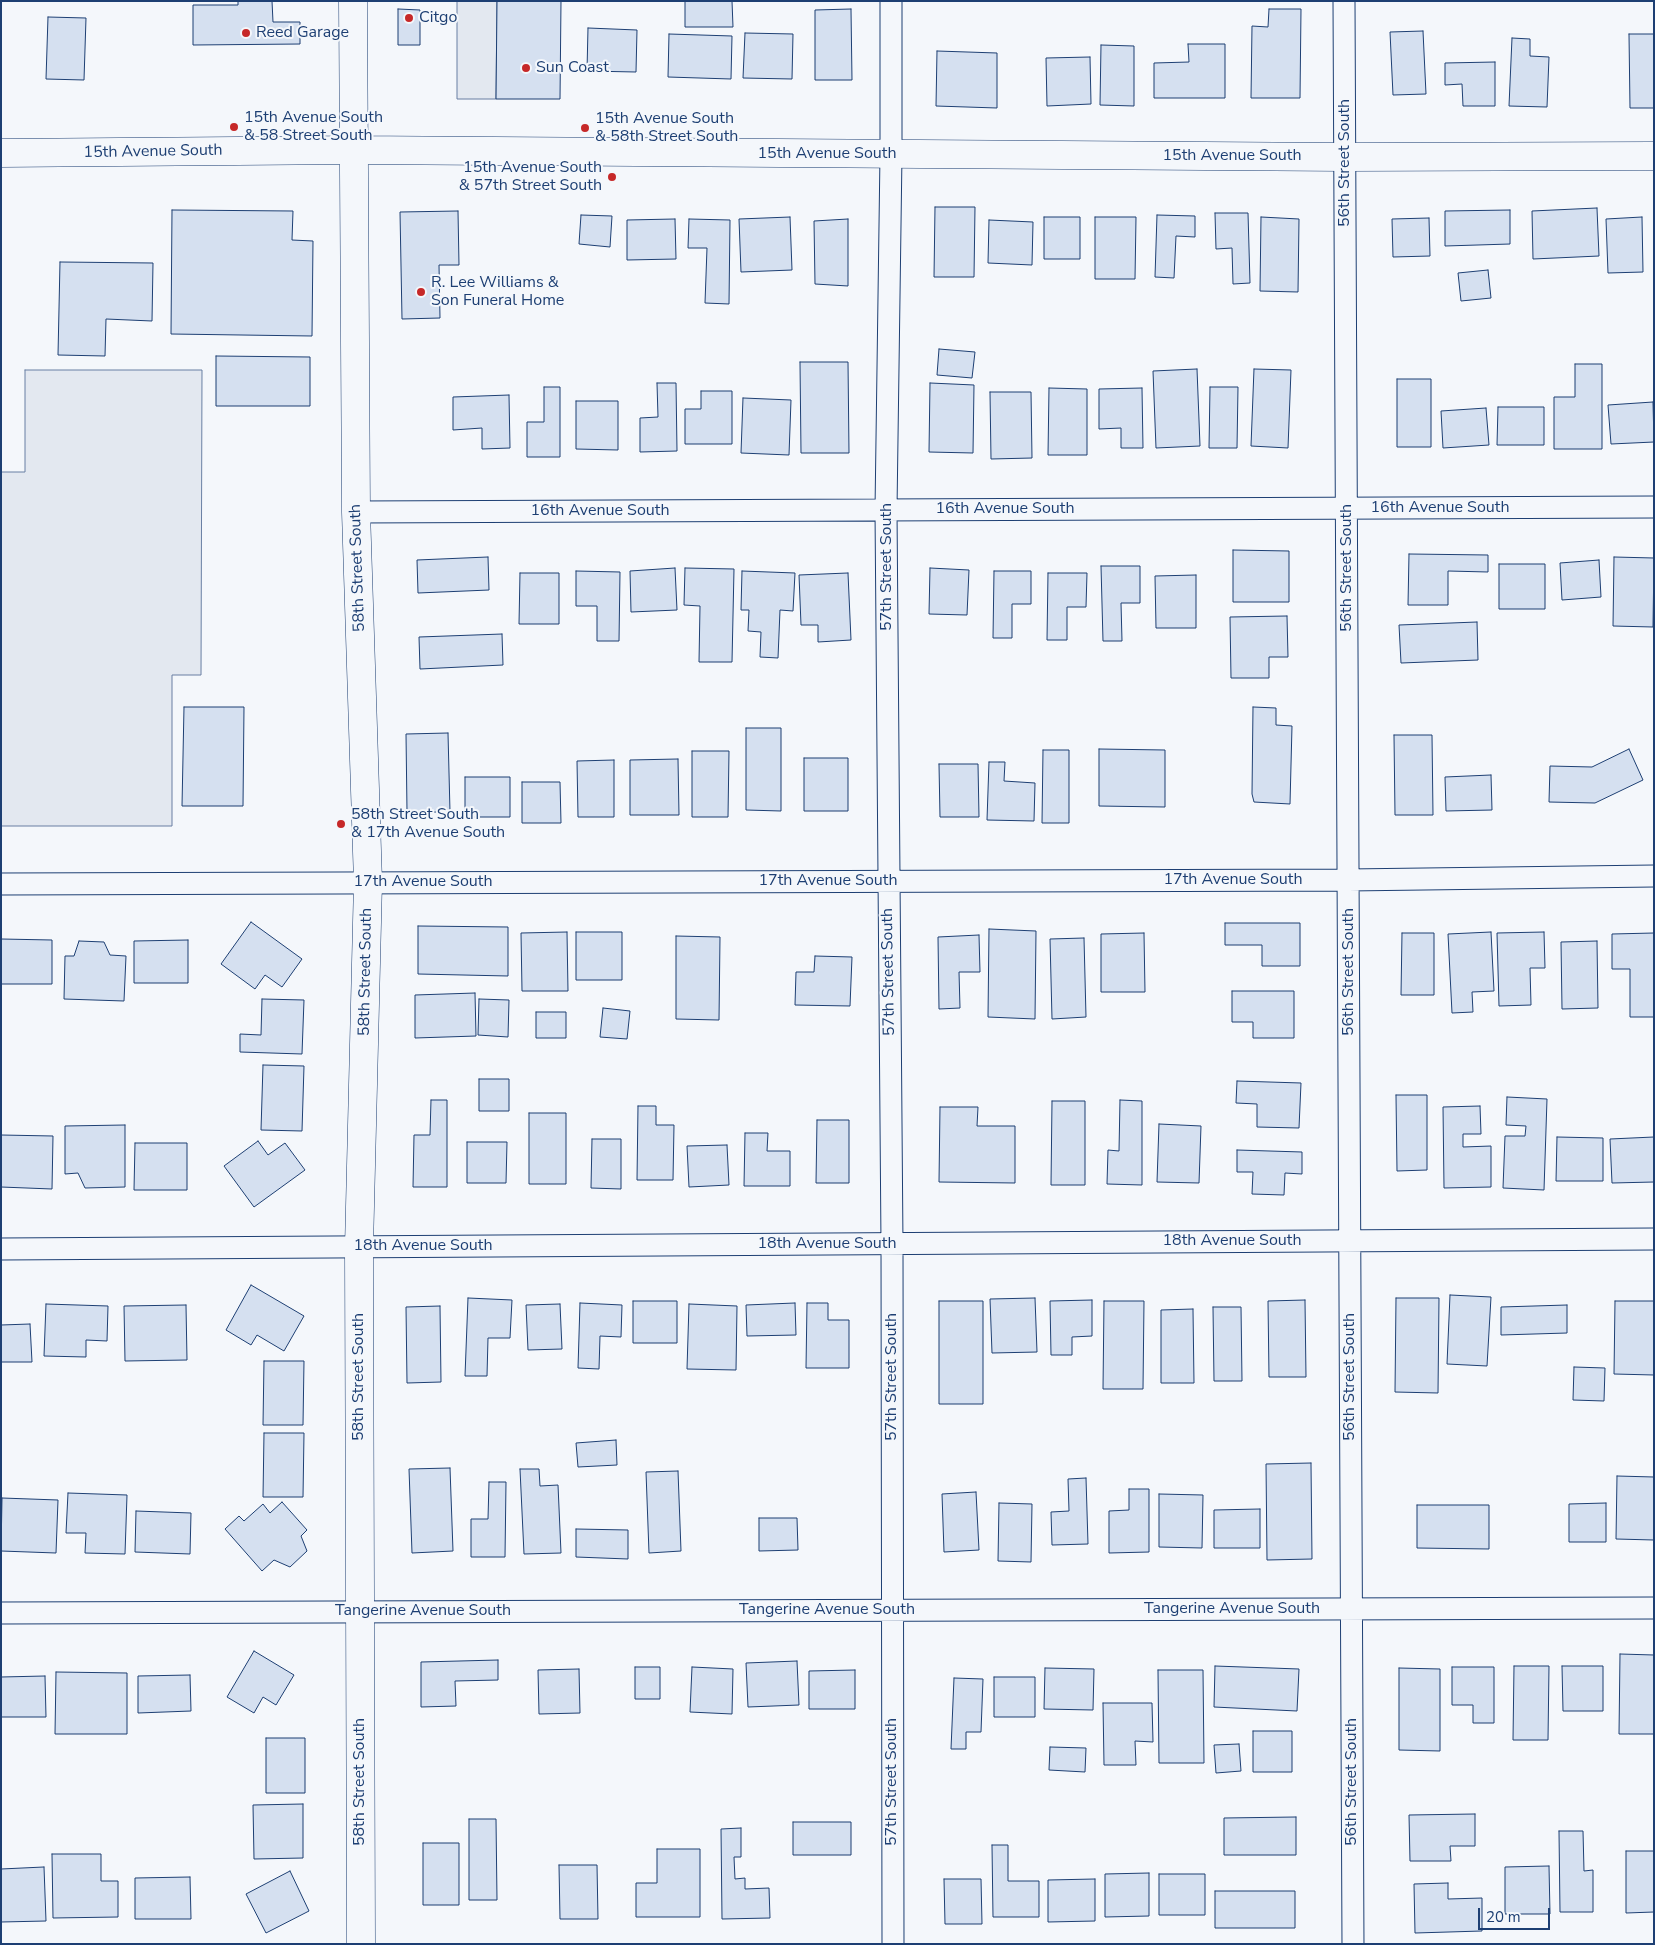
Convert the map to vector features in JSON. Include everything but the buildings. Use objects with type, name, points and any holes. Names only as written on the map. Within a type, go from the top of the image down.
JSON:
[{"type":"street","name":"58th Street South","points":[[353,1],[356,512],[368,882],[359,1247],[361,1944]]},
{"type":"street","name":"57th Street South","points":[[891,1],[891,154],[886,510],[892,1244],[892,1944]]},
{"type":"street","name":"56th Street South","points":[[1344,1],[1353,1944]]},
{"type":"street","name":"15th Avenue South","points":[[1,154],[354,150],[1345,157],[1654,156]]},
{"type":"street","name":"16th Avenue South","points":[[356,512],[1654,507]]},
{"type":"street","name":"17th Avenue South","points":[[1,884],[1348,880],[1654,876]]},
{"type":"street","name":"18th Avenue South","points":[[1,1249],[1654,1239]]},
{"type":"street","name":"Tangerine Avenue South","points":[[1,1613],[1654,1608]]},
{"type":"shaded area","points":[[457,1],[497,1],[496,99],[457,99]]},
{"type":"shaded area","points":[[25,370],[202,370],[201,675],[172,675],[172,826],[1,826],[1,472],[25,472]]},
{"type":"place","name":"Citgo","points":[[409,18]]},
{"type":"place","name":"Reed Garage","points":[[246,33]]},
{"type":"place","name":"Sun Coast","points":[[526,68]]},
{"type":"place","name":"15th Avenue South & 58 Street South","points":[[234,127]]},
{"type":"place","name":"15th Avenue South & 58th Street South","points":[[585,128]]},
{"type":"place","name":"15th Avenue South & 57th Street South","points":[[612,177]]},
{"type":"place","name":"R. Lee Williams & Son Funeral Home","points":[[421,292]]},
{"type":"place","name":"58th Street South & 17th Avenue South","points":[[341,824]]}]
